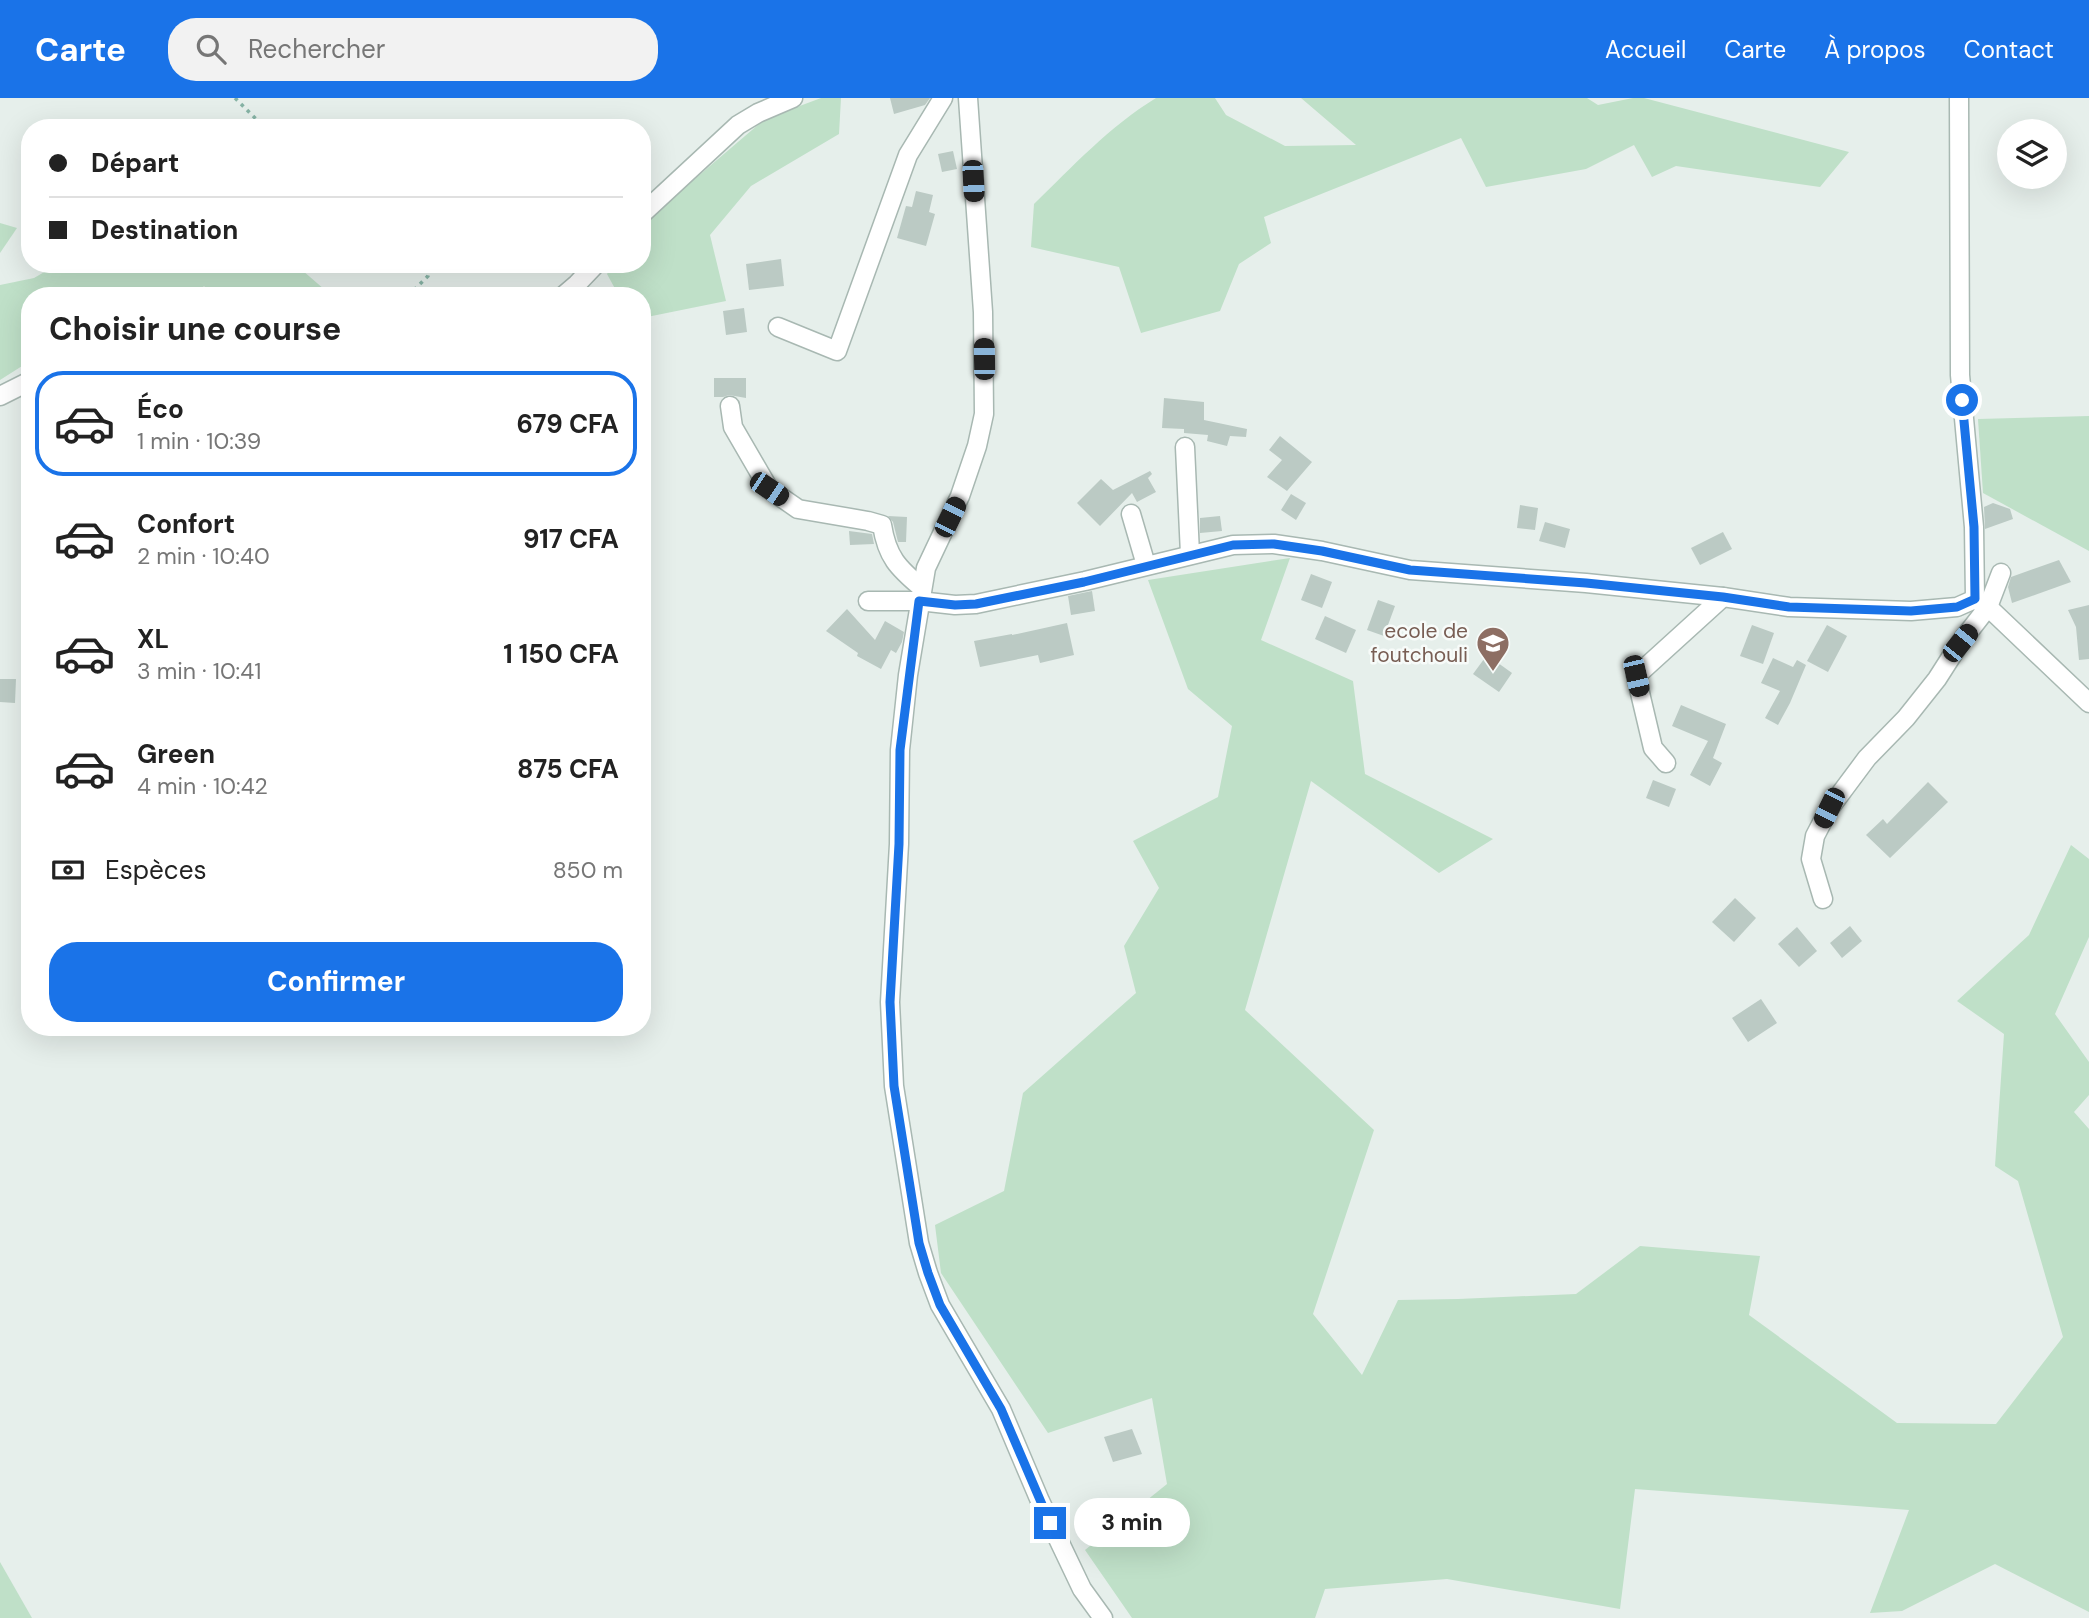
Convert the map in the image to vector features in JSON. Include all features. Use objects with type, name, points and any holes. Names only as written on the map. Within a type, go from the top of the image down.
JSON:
[{"type":"street","points":[[651,206],[738,125],[793,98]]},
{"type":"street","points":[[778,327],[837,351],[908,155],[943,98]]},
{"type":"street","points":[[968,98],[983,312],[984,414],[977,446],[960,496],[926,568],[900,750],[899,844],[890,1002],[894,1086],[919,1243],[940,1305],[1001,1409],[1040,1501],[1082,1589],[1103,1618]]},
{"type":"street","points":[[1959,98],[1960,375],[1982,603],[2089,703]]},
{"type":"street","points":[[574,287],[587,273]]},
{"type":"street","points":[[0,396],[21,386]]},
{"type":"street","points":[[730,407],[733,427],[769,489],[798,509],[868,520],[882,525],[885,546],[899,570],[921,594]]},
{"type":"street","points":[[1185,447],[1190,554]]},
{"type":"street","points":[[1131,514],[1146,565]]},
{"type":"street","points":[[868,601],[921,594],[955,605],[976,604],[1084,582],[1233,545],[1274,544],[1322,551],[1410,570],[1586,583],[1723,597],[1789,607],[1911,611],[1982,603]]},
{"type":"street","points":[[1823,899],[1811,859],[1815,836],[1829,808],[1867,758],[1937,679],[2001,573]]},
{"type":"street","points":[[1666,763],[1653,748],[1636,676],[1723,597]]},
{"type":"path","points":[[235,98],[256,119]]},
{"type":"path","points":[[417,287],[428,273]]},
{"type":"green space","points":[[821,98],[841,98],[839,134],[751,186],[710,235],[726,301],[651,316],[651,287],[614,287],[607,274],[651,273],[651,216],[765,119]]},
{"type":"green space","points":[[1156,98],[1215,98],[1226,115],[1285,146],[1356,145],[1301,98],[1587,98],[1598,105],[1644,98],[1849,152],[1820,187],[1676,166],[1652,177],[1634,145],[1586,169],[1486,187],[1461,138],[1264,217],[1271,243],[1239,264],[1220,311],[1141,333],[1119,267],[1031,247],[1034,204],[1107,134]]},
{"type":"green space","points":[[0,223],[17,228],[0,253]]},
{"type":"green space","points":[[43,273],[305,273],[322,287],[21,287],[21,367],[0,380],[0,285],[34,278]]},
{"type":"green space","points":[[2089,416],[2089,551],[1983,493],[1978,419]]},
{"type":"green space","points":[[1290,558],[1261,640],[1353,681],[1365,774],[1493,839],[1439,873],[1311,781],[1245,1010],[1374,1130],[1313,1314],[1362,1375],[1398,1300],[1576,1294],[1640,1246],[1760,1256],[1749,1315],[1897,1423],[1996,1424],[2063,1337],[2018,1181],[1995,1166],[2004,1034],[1957,1001],[2029,935],[2071,845],[2089,859],[2089,937],[2055,1014],[2089,1062],[2089,1095],[2074,1112],[2089,1129],[2089,1612],[1995,1564],[1902,1611],[1870,1613],[1909,1510],[1635,1489],[1620,1609],[1447,1579],[1325,1589],[1315,1618],[1132,1618],[1085,1550],[1167,1484],[1152,1398],[1048,1433],[941,1273],[935,1225],[1004,1191],[1023,1093],[1136,993],[1124,946],[1159,888],[1133,841],[1218,797],[1232,726],[1188,689],[1148,580]]},
{"type":"green space","points":[[0,1562],[32,1618],[0,1618]]},
{"type":"building","points":[[890,98],[930,98],[925,105],[894,114]]},
{"type":"building","points":[[953,151],[957,169],[942,172],[938,154]]},
{"type":"building","points":[[916,191],[933,195],[929,212],[935,214],[926,246],[897,238],[906,206],[912,207]]},
{"type":"building","points":[[781,259],[784,286],[749,290],[746,264]]},
{"type":"building","points":[[744,308],[747,332],[726,335],[723,311]]},
{"type":"building","points":[[714,378],[746,378],[746,398],[729,395],[714,397]]},
{"type":"building","points":[[1164,398],[1204,402],[1204,420],[1247,429],[1246,437],[1230,436],[1227,446],[1207,441],[1208,435],[1184,433],[1184,429],[1162,428]]},
{"type":"building","points":[[1280,436],[1312,462],[1287,491],[1267,477],[1282,460],[1269,450]]},
{"type":"building","points":[[1150,471],[1152,474],[1148,478],[1156,492],[1137,502],[1132,493],[1100,526],[1077,503],[1101,479],[1113,490]]},
{"type":"building","points":[[1291,494],[1306,503],[1296,520],[1281,510]]},
{"type":"building","points":[[1993,503],[2010,509],[2013,519],[1985,529],[1984,507]]},
{"type":"building","points":[[1520,505],[1538,508],[1535,530],[1517,528]]},
{"type":"building","points":[[888,516],[907,517],[906,542],[898,542],[893,522]]},
{"type":"building","points":[[1220,516],[1222,531],[1200,533],[1200,518]]},
{"type":"building","points":[[1545,522],[1570,529],[1565,548],[1539,541]]},
{"type":"building","points":[[849,531],[872,534],[874,544],[850,545]]},
{"type":"building","points":[[1723,532],[1732,549],[1700,565],[1691,548]]},
{"type":"building","points":[[2059,560],[2071,582],[2012,603],[2008,587],[2011,577]]},
{"type":"building","points":[[1311,574],[1332,582],[1322,608],[1301,600]]},
{"type":"building","points":[[1092,591],[1095,611],[1071,615],[1068,596]]},
{"type":"building","points":[[1378,600],[1395,606],[1384,636],[1367,630]]},
{"type":"building","points":[[2089,605],[2089,659],[2079,660],[2076,627],[2068,610]]},
{"type":"building","points":[[847,609],[875,640],[885,621],[904,632],[896,653],[891,650],[881,669],[857,656],[858,653],[826,631]]},
{"type":"building","points":[[1325,616],[1356,630],[1346,653],[1315,639]]},
{"type":"building","points":[[1067,623],[1074,655],[1040,663],[1038,655],[980,667],[974,641]]},
{"type":"building","points":[[1752,625],[1774,633],[1763,664],[1740,656]]},
{"type":"building","points":[[1827,625],[1847,636],[1828,672],[1807,661]]},
{"type":"building","name":"ecole de foutchouli","points":[[1487,655],[1512,673],[1499,692],[1473,674]]},
{"type":"building","points":[[1773,658],[1793,667],[1797,660],[1806,665],[1778,725],[1765,718],[1780,691],[1761,683]]},
{"type":"building","points":[[0,679],[16,679],[15,703],[0,702]]},
{"type":"building","points":[[1681,705],[1726,724],[1713,758],[1722,763],[1710,786],[1690,775],[1708,741],[1672,726]]},
{"type":"building","points":[[1653,780],[1676,789],[1669,807],[1646,798]]},
{"type":"building","points":[[1928,782],[1948,802],[1890,858],[1866,835],[1883,819],[1887,824]]},
{"type":"building","points":[[1735,898],[1756,918],[1734,942],[1712,922]]},
{"type":"building","points":[[1850,926],[1862,941],[1842,958],[1830,943]]},
{"type":"building","points":[[1797,927],[1817,951],[1799,967],[1778,944]]},
{"type":"building","points":[[1761,999],[1777,1023],[1748,1042],[1732,1018]]},
{"type":"building","points":[[1132,1429],[1142,1454],[1113,1462],[1104,1437]]},
{"type":"place","name":"ecole de foutchouli","points":[[1493,673]]},
{"type":"route","points":[[1050,1523],[1001,1409],[940,1305],[928,1273],[919,1243],[894,1086],[890,1002],[899,844],[900,750],[919,601],[955,605],[976,604],[1084,582],[1233,545],[1274,544],[1296,546],[1410,570],[1586,583],[1723,597],[1789,607],[1911,611],[1957,607],[1975,599],[1976,568],[1962,400]]}]
